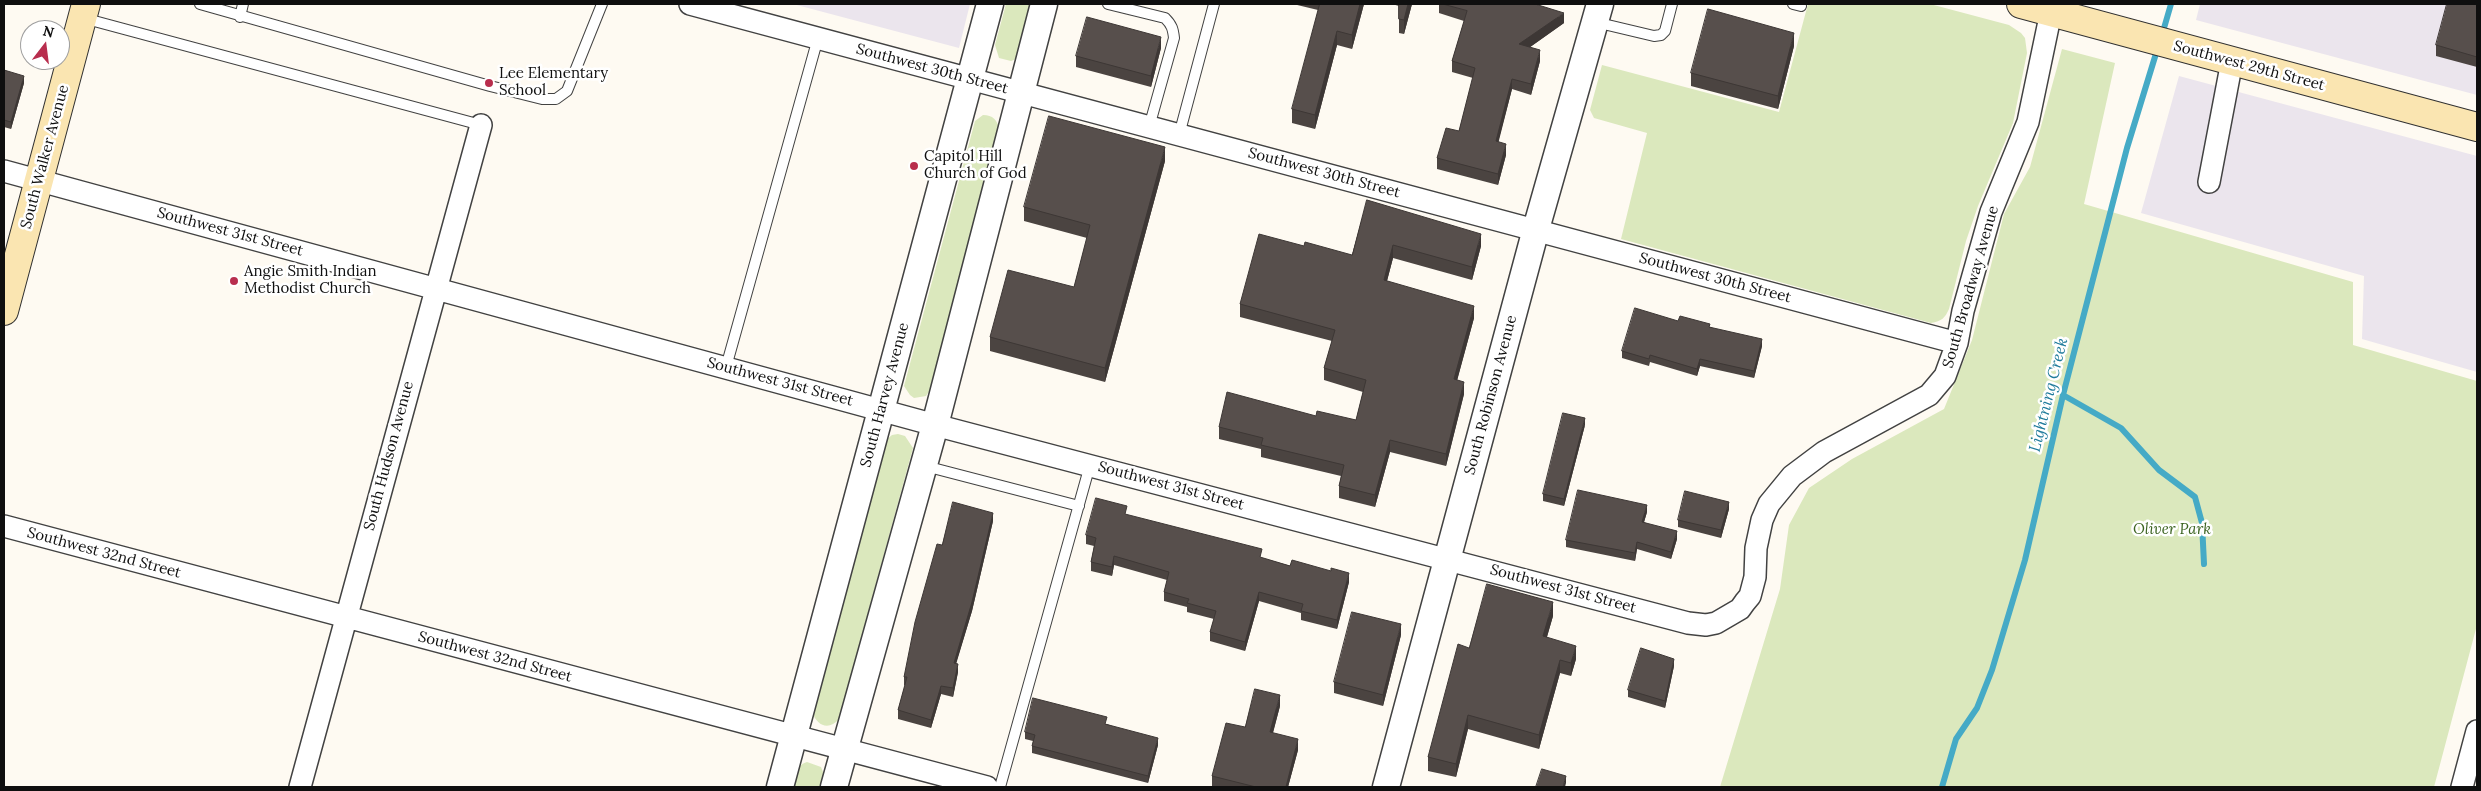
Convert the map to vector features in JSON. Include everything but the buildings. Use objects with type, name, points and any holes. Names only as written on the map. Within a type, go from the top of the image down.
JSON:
[{"type":"main road","name":"Southwest 29th Street","points":[[2021,4],[2477,127]]},
{"type":"main road","name":"South Walker Avenue","points":[[4,311],[84,11]]},
{"type":"street","name":"Southwest 30th Street","points":[[690,4],[1957,343]]},
{"type":"street","name":"South Harvey Avenue","points":[[780,787],[990,4]]},
{"type":"street","points":[[834,787],[935,425],[1044,4]]},
{"type":"street","name":"South Broadway Avenue","points":[[1730,616],[1740,609],[1750,596],[1755,577],[1756,548],[1760,528],[1769,504],[1781,487],[1824,452],[1929,394],[1945,376],[1957,343],[1963,311],[1991,212],[2028,122],[2050,12]]},
{"type":"street","name":"South Robinson Avenue","points":[[1386,787],[1536,229],[1597,13]]},
{"type":"street","points":[[2210,182],[2219,58]]},
{"type":"street","name":"South Hudson Avenue","points":[[300,787],[345,616],[481,125]]},
{"type":"street","name":"Southwest 31st Street","points":[[4,172],[935,425],[1447,558],[1688,623],[1706,625],[1730,616]]},
{"type":"street","name":"Southwest 32nd Street","points":[[4,526],[987,787]]},
{"type":"street","points":[[2462,787],[2477,731]]},
{"type":"lane","points":[[200,4],[542,99],[556,99],[567,91],[600,8]]},
{"type":"lane","points":[[240,16],[243,4]]},
{"type":"lane","points":[[1108,4],[1164,18],[1172,24],[1174,38],[1149,127]]},
{"type":"lane","points":[[1179,135],[1214,4]]},
{"type":"lane","points":[[1597,13],[1654,36],[1661,35],[1664,31],[1672,4]]},
{"type":"lane","points":[[84,11],[481,125]]},
{"type":"lane","points":[[726,367],[818,38]]},
{"type":"lane","points":[[924,465],[1079,506]]},
{"type":"lane","points":[[1000,787],[1090,465]]},
{"type":"shaded area","points":[[793,4],[970,4],[959,48]]},
{"type":"shaded area","points":[[2200,4],[2477,4],[2477,95],[2196,20]]},
{"type":"shaded area","points":[[2179,76],[2477,156],[2477,372],[2362,339],[2364,276],[2141,213]]},
{"type":"green space","points":[[1006,4],[1034,4],[1016,59],[1011,61],[999,58],[995,45]]},
{"type":"green space","points":[[1808,4],[1930,4],[2009,25],[2025,38],[2027,53],[2013,123],[1978,206],[1966,241],[1949,309],[1944,317],[1938,321],[1931,323],[1621,239],[1647,133],[1594,118],[1590,110],[1602,65],[1779,112]]},
{"type":"green space","name":"Oliver Park","points":[[2062,49],[2115,63],[2084,204],[2353,282],[2353,345],[2477,381],[2477,625],[2434,787],[1720,787],[1780,589],[1789,525],[1809,488],[1852,459],[1944,409],[1972,340],[2004,214],[2030,167]]},
{"type":"green space","points":[[983,115],[994,119],[1000,130],[930,390],[926,396],[914,398],[904,386],[975,121]]},
{"type":"green space","points":[[892,435],[905,436],[913,448],[839,719],[827,726],[820,724],[812,712],[886,440]]},
{"type":"green space","points":[[807,762],[821,767],[825,777],[822,787],[792,787],[798,769]]},
{"type":"waterway","name":"Lightning Creek","points":[[2162,35],[2171,4]]},
{"type":"waterway","name":"Lightning Creek","points":[[1942,787],[1956,739],[1977,708],[1992,670],[2025,560],[2063,395],[2127,148],[2158,47]]},
{"type":"waterway","points":[[2063,395],[2121,428],[2159,470],[2195,497],[2202,523],[2204,564]]},
{"type":"place","name":"Lee Elementary School","points":[[489,83]]},
{"type":"place","name":"Capitol Hill Church of God","points":[[914,166]]},
{"type":"place","name":"Angie Smith Indian Methodist Church","points":[[234,281]]}]
